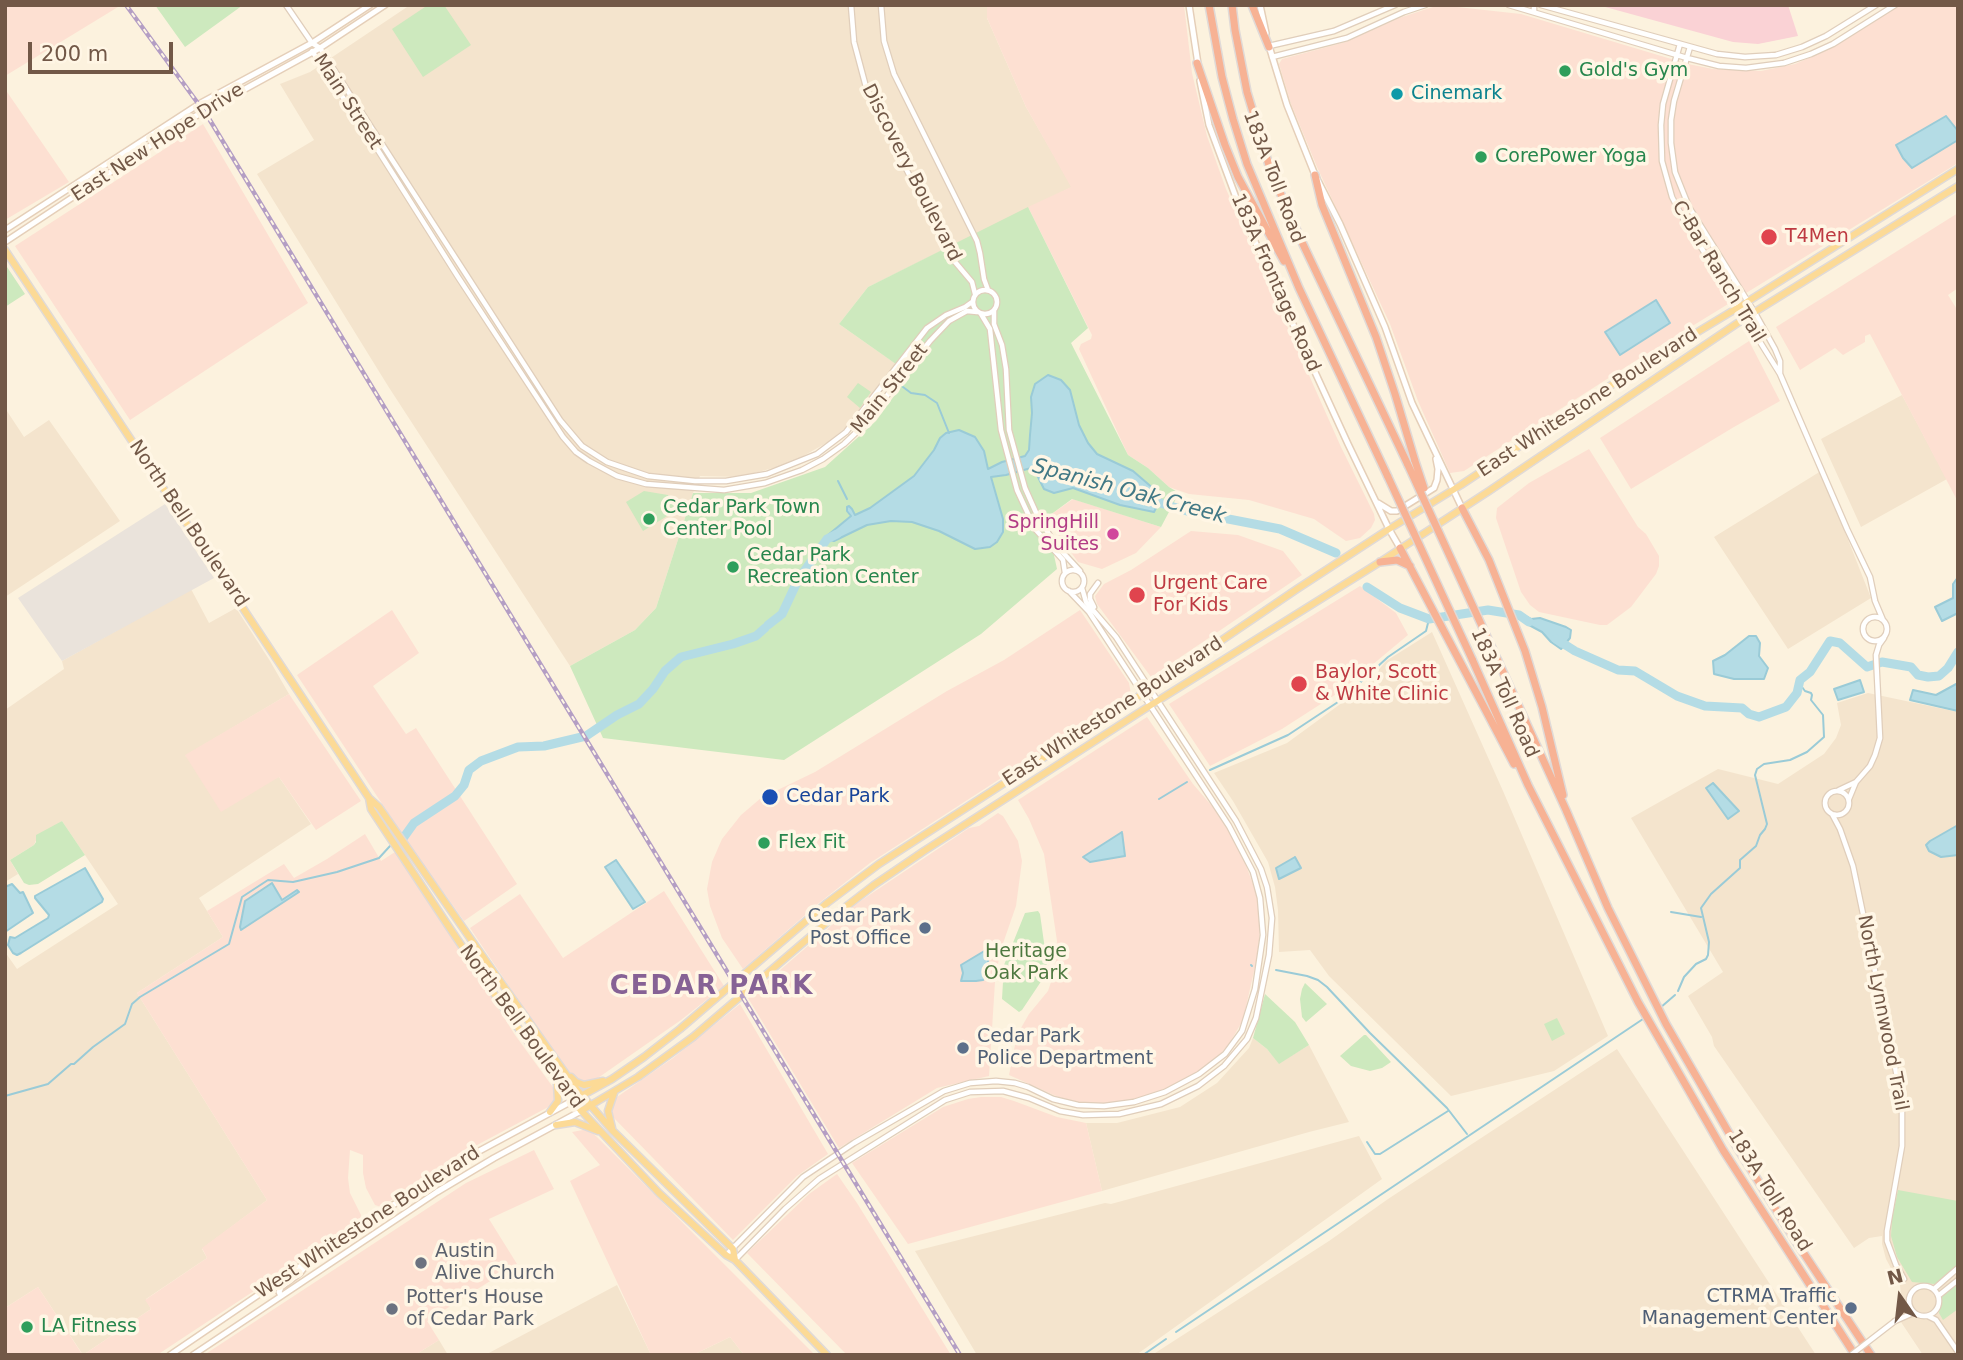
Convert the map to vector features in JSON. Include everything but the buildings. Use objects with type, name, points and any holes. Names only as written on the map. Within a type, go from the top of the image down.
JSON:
[{"type":"highway","name":"183A Toll Road","points":[[1209,5],[1215,44],[1247,164],[1299,288],[1528,785],[1639,1002],[1707,1122],[1853,1355]]},
{"type":"highway","name":"183A Toll Road","points":[[1232,5],[1247,92],[1271,172],[1301,240],[1411,463],[1608,908],[1718,1115],[1790,1233],[1871,1355]]},
{"type":"highway","points":[[1252,5],[1269,47]]},
{"type":"highway","points":[[1197,63],[1238,177],[1299,288]]},
{"type":"highway","points":[[1315,175],[1322,205],[1376,337],[1395,394],[1411,463]]},
{"type":"highway","points":[[1462,508],[1489,560],[1525,651],[1542,707],[1566,810]]},
{"type":"highway","points":[[1400,548],[1506,750],[1528,785]]},
{"type":"highway","points":[[1380,562],[1397,560],[1410,566]]},
{"type":"main road","name":"East New Hope Drive","points":[[5,230],[199,104],[312,43],[370,5]]},
{"type":"main road","name":"East New Hope Drive","points":[[5,242],[194,117],[320,48],[384,5]]},
{"type":"main road","name":"183A Frontage Road","points":[[1189,5],[1209,125],[1241,211],[1400,548]]},
{"type":"main road","points":[[1260,5],[1269,47],[1287,105],[1315,175],[1385,327],[1412,403],[1462,508]]},
{"type":"main road","name":"East Whitestone Boulevard","points":[[572,1101],[612,1079],[680,1029],[866,873],[1628,374],[1748,302],[1958,169]]},
{"type":"main road","name":"East Whitestone Boulevard","points":[[581,1111],[614,1093],[694,1037],[806,939],[874,885],[1149,706],[1380,562],[1745,318],[1958,187]]},
{"type":"main road","name":"North Bell Boulevard","points":[[5,250],[369,798],[379,807],[581,1096],[733,1249]]},
{"type":"main road","points":[[1376,502],[1384,508],[1397,511],[1434,488],[1438,469],[1434,450]]},
{"type":"main road","name":"North Bell Boulevard","points":[[369,798],[371,809],[451,930],[505,1010],[572,1101],[659,1193],[726,1255],[735,1260],[827,1355]]},
{"type":"main road","points":[[561,1068],[576,1082],[584,1085],[612,1079]]},
{"type":"main road","points":[[550,1112],[558,1101],[556,1079]]},
{"type":"main road","points":[[612,1130],[608,1111],[614,1093]]},
{"type":"main road","name":"West Whitestone Boulevard","points":[[170,1355],[457,1163],[572,1101]]},
{"type":"main road","name":"West Whitestone Boulevard","points":[[193,1355],[460,1177],[581,1111]]},
{"type":"main road","points":[[556,1125],[575,1122],[601,1132]]},
{"type":"main road","points":[[733,1249],[735,1260]]},
{"type":"main road","points":[[281,1296],[281,1287],[300,1273],[311,1259]]},
{"type":"street","points":[[286,5],[312,43]]},
{"type":"street","name":"Discovery Boulevard","points":[[850,5],[854,42],[870,95],[950,256],[972,282],[975,294]]},
{"type":"street","name":"Discovery Boulevard","points":[[881,5],[884,41],[894,74],[977,241],[988,290]]},
{"type":"street","points":[[1269,47],[1334,31],[1395,5]]},
{"type":"street","points":[[1401,5],[1404,12]]},
{"type":"street","points":[[1272,57],[1347,38],[1424,5]]},
{"type":"street","points":[[1509,5],[1687,58],[1730,67],[1773,66],[1811,54],[1895,5]]},
{"type":"street","points":[[1534,5],[1534,12]]},
{"type":"street","points":[[1534,12],[1540,5],[1730,56],[1769,56],[1802,47],[1876,5]]},
{"type":"street","points":[[1844,24],[1850,33]]},
{"type":"street","name":"Main Street","points":[[312,43],[320,48],[560,420],[582,446],[607,462],[648,476],[709,481],[749,478],[782,469],[817,454],[846,432],[927,328],[972,302]]},
{"type":"street","name":"Main Street","points":[[312,43],[312,52],[554,424],[576,452],[603,470],[634,482],[705,490],[750,486],[785,477],[821,460],[863,426],[949,321],[967,311],[979,313]]},
{"type":"street","name":"C-Bar Ranch Trail","points":[[1680,44],[1663,104],[1661,125],[1661,151],[1668,185],[1684,220],[1780,374],[1870,577],[1875,601],[1887,627],[1876,655],[1880,738],[1870,766],[1856,782],[1849,799],[1849,807],[1844,813]]},
{"type":"street","name":"C-Bar Ranch Trail","points":[[1690,47],[1671,120],[1672,153],[1678,182],[1689,207],[1775,349],[1780,361],[1780,374]]},
{"type":"street","points":[[1668,185],[1678,182]]},
{"type":"street","points":[[726,1255],[803,1177],[853,1143],[944,1091],[970,1083],[1004,1081],[1028,1087],[1062,1102],[1089,1106],[1117,1105],[1147,1099],[1182,1084],[1213,1064],[1242,1031],[1255,989],[1263,935],[1260,898],[1250,865],[1228,826],[1089,612],[1065,588],[1062,582],[1065,573],[1063,560],[1035,529],[1017,490],[1005,445],[990,329],[979,313],[972,302],[975,294],[988,290],[997,299],[997,305],[988,314],[979,313]]},
{"type":"street","points":[[994,310],[994,324],[1002,345],[1006,369],[1012,444],[1025,488],[1047,531],[1085,580],[1082,588],[1076,592],[1069,591]]},
{"type":"street","points":[[881,388],[888,394]]},
{"type":"street","points":[[817,454],[821,460]]},
{"type":"street","points":[[749,478],[750,486]]},
{"type":"street","points":[[1065,573],[1072,569],[1080,571]]},
{"type":"street","points":[[1098,583],[1091,590],[1090,599],[1100,617]]},
{"type":"street","points":[[735,1260],[819,1179],[945,1101],[970,1092],[1003,1091],[1029,1098],[1059,1111],[1083,1115],[1119,1114],[1161,1104],[1198,1086],[1224,1066],[1247,1039],[1256,1018],[1269,955],[1272,918],[1261,869],[1236,821],[1116,637],[1086,602],[1082,588]]},
{"type":"street","points":[[1870,618],[1875,601]]},
{"type":"street","points":[[1883,620],[1878,617],[1870,618],[1865,622],[1863,633],[1868,640],[1876,642],[1884,638]]},
{"type":"street","name":"C-Bar Ranch Trail","points":[[1868,640],[1876,655]]},
{"type":"street","points":[[1844,813],[1832,814],[1826,808],[1825,800],[1829,793],[1843,790],[1856,782]]},
{"type":"street","points":[[1837,791],[1844,793],[1849,799]]},
{"type":"street","points":[[1840,829],[1844,813]]},
{"type":"street","name":"North Lynnwood Trail","points":[[1832,814],[1855,873],[1902,1105],[1902,1146],[1887,1241],[1904,1279]]},
{"type":"street","points":[[1934,1289],[1958,1268]]},
{"type":"street","points":[[1938,1296],[1958,1280]]},
{"type":"street","points":[[1928,1316],[1939,1304],[1938,1296],[1934,1289],[1923,1286],[1914,1289],[1909,1297],[1909,1305],[1914,1313],[1936,1320]]},
{"type":"street","points":[[1898,1320],[1909,1305]]},
{"type":"street","points":[[1935,1311],[1936,1320],[1958,1352]]},
{"type":"street","points":[[1853,1355],[1898,1320],[1914,1313]]},
{"type":"shaded area","points":[[5,5],[117,5],[118,7],[5,76]]},
{"type":"shaded area","points":[[410,5],[987,5],[987,18],[1026,107],[1072,187],[868,287],[839,324],[896,364],[871,399],[845,428],[828,442],[791,463],[740,477],[700,476],[656,608],[635,630],[570,666],[388,386],[257,174],[314,140],[280,84],[310,72]]},
{"type":"shaded area","points":[[987,5],[1184,5],[1192,73],[1207,136],[1226,189],[1341,447],[1374,514],[1375,520],[1371,528],[1360,538],[1346,541],[1314,519],[1249,500],[1189,494],[1169,487],[1128,455],[1079,349],[1092,335],[1028,207],[1071,187],[1026,107],[987,18]]},
{"type":"shaded area","points":[[1439,5],[1521,14],[1688,64],[1713,69],[1761,71],[1795,64],[1827,50],[1900,5],[1958,5],[1958,163],[1632,363],[1464,471],[1450,473],[1418,401],[1390,324],[1317,167],[1291,104],[1279,64],[1282,59],[1346,42],[1399,18]]},
{"type":"shaded area","points":[[1598,5],[1788,5],[1798,36],[1758,44],[1733,42]]},
{"type":"shaded area","points":[[5,89],[69,182],[5,220]]},
{"type":"shaded area","points":[[203,124],[308,303],[130,420],[15,246]]},
{"type":"shaded area","points":[[1958,213],[1958,288],[1948,295],[1958,311],[1958,502],[1870,334],[1865,336],[1865,342],[1843,355],[1835,348],[1800,370],[1776,327]]},
{"type":"shaded area","points":[[1749,341],[1780,401],[1631,489],[1600,438]]},
{"type":"shaded area","points":[[1902,395],[1947,479],[1861,527],[1821,439]]},
{"type":"shaded area","points":[[5,408],[24,437],[49,420],[120,521],[5,597]]},
{"type":"shaded area","points":[[1589,449],[1659,556],[1656,574],[1631,607],[1607,625],[1539,612],[1530,605],[1521,592],[1496,518],[1497,508],[1529,483]]},
{"type":"shaded area","points":[[1821,471],[1871,598],[1788,649],[1714,537]]},
{"type":"shaded area","points":[[1073,499],[1161,527],[1136,553],[1102,569],[1078,562],[1046,518]]},
{"type":"shaded area","points":[[165,504],[214,578],[62,661],[18,598]]},
{"type":"shaded area","points":[[1191,531],[1238,535],[1283,551],[1302,575],[1151,677],[1097,604],[1095,596],[1104,584]]},
{"type":"shaded area","points":[[1360,586],[1396,613],[1408,635],[1341,691],[1282,729],[1210,766],[1169,704]]},
{"type":"shaded area","points":[[191,589],[209,623],[236,608],[289,694],[185,756],[279,777],[311,824],[199,898],[223,937],[137,993],[267,1200],[202,1249],[207,1258],[146,1299],[151,1309],[83,1355],[38,1287],[5,1308],[5,952],[17,969],[118,904],[62,821],[37,838],[34,845],[10,860],[18,874],[5,882],[5,710],[64,669],[62,661]]},
{"type":"shaded area","points":[[392,610],[419,653],[373,686],[406,734],[416,728],[517,884],[464,921],[404,837],[297,675]]},
{"type":"shaded area","points":[[1080,610],[1129,683],[1131,694],[870,863],[743,969],[722,938],[710,906],[707,889],[712,862],[722,839],[741,815],[761,798],[815,772],[947,691],[1004,660]]},
{"type":"shaded area","points":[[1432,632],[1608,1036],[1554,1071],[1451,1096],[1329,976],[1310,950],[1279,952],[1278,910],[1268,862],[1214,773],[1287,743],[1365,686],[1386,661]]},
{"type":"shaded area","points":[[1868,693],[1958,712],[1958,1355],[1923,1355],[1897,1316],[1900,1285],[1886,1259],[1882,1236],[1869,1238],[1854,1248],[1714,1046],[1712,1037],[1688,996],[1723,972],[1631,818],[1718,769],[1778,784],[1824,754],[1836,738],[1841,725],[1837,703]]},
{"type":"shaded area","points":[[289,694],[361,801],[316,830],[279,777],[221,812],[185,755]]},
{"type":"shaded area","points":[[1147,717],[1193,784],[1229,826],[1257,895],[1260,930],[1257,958],[1243,1020],[1217,1058],[1180,1083],[1146,1096],[1102,1104],[1075,1102],[1009,1075],[1017,1035],[1029,1014],[1048,991],[1055,970],[1057,941],[1044,854],[1018,800]]},
{"type":"shaded area","points":[[998,813],[1003,816],[1018,841],[1022,861],[1016,906],[1000,952],[995,982],[989,1076],[937,1088],[839,1148],[748,998],[856,904],[969,828],[979,826]]},
{"type":"shaded area","points":[[365,834],[381,861],[395,852],[515,1035],[555,1090],[556,1098],[552,1105],[464,1152],[381,1207],[375,1205],[366,1188],[363,1155],[350,1150],[350,1193],[361,1215],[360,1221],[157,1355],[83,1355],[151,1309],[145,1300],[207,1258],[202,1248],[267,1200],[137,993],[223,937],[207,911],[284,864],[294,878]]},
{"type":"shaded area","points":[[664,891],[724,986],[681,1020],[595,1080],[580,1081],[574,1078],[537,1028],[470,928],[520,894],[563,958]]},
{"type":"shaded area","points":[[740,1004],[828,1154],[797,1176],[733,1240],[611,1115],[617,1097],[673,1058]]},
{"type":"shaded area","points":[[1253,1038],[1279,1063],[1309,1045],[1349,1122],[1102,1191],[1086,1123],[1117,1123],[1180,1107],[1217,1083],[1249,1048]]},
{"type":"shaded area","points":[[1617,1049],[1816,1355],[1152,1355],[1329,1241],[1388,1199]]},
{"type":"shaded area","points":[[981,1097],[1001,1097],[1057,1117],[1086,1123],[1102,1191],[908,1244],[852,1163],[943,1107]]},
{"type":"shaded area","points":[[588,1129],[815,1355],[744,1355],[730,1337],[693,1355],[651,1355],[570,1181],[600,1165],[572,1132]]},
{"type":"shaded area","points":[[1359,1136],[1382,1179],[1136,1355],[977,1355],[915,1251],[1105,1203],[1111,1204]]},
{"type":"shaded area","points":[[534,1150],[554,1189],[489,1219],[517,1264],[427,1321],[439,1340],[415,1355],[204,1355],[466,1183]]},
{"type":"shaded area","points":[[837,1174],[951,1355],[847,1355],[747,1253],[809,1194]]},
{"type":"shaded area","points":[[617,1285],[651,1355],[485,1355]]},
{"type":"shaded area","points":[[38,1287],[82,1355],[5,1355],[5,1308]]},
{"type":"shaded area","points":[[730,1337],[744,1355],[693,1355]]},
{"type":"shaded area","points":[[439,1340],[448,1355],[415,1355]]},
{"type":"green space","points":[[155,5],[243,5],[185,47]]},
{"type":"green space","points":[[428,5],[444,5],[471,45],[423,77],[392,29]]},
{"type":"green space","points":[[1028,207],[1088,328],[1071,343],[1128,455],[1179,493],[1161,527],[1072,499],[1046,518],[1057,569],[981,634],[784,760],[603,738],[570,666],[635,630],[656,608],[693,493],[751,493],[825,467],[876,421],[910,374],[839,324],[868,287]]},
{"type":"green space","points":[[5,264],[25,294],[5,307]]},
{"type":"green space","points":[[858,383],[871,392],[860,408],[847,397]]},
{"type":"green space","name":"Cedar Park Town Center Pool","points":[[644,491],[668,495],[677,510],[643,531],[626,502]]},
{"type":"green space","points":[[62,821],[85,855],[38,884],[24,883],[10,860],[34,845],[36,835]]},
{"type":"green space","name":"Heritage Oak Park","points":[[1038,911],[1047,964],[1042,980],[1019,1012],[1002,999],[1004,965],[1025,913]]},
{"type":"green space","points":[[1305,983],[1327,1004],[1306,1022],[1302,1017],[1300,999]]},
{"type":"green space","points":[[1265,994],[1295,1022],[1309,1045],[1279,1064],[1267,1049],[1253,1038]]},
{"type":"green space","points":[[1557,1018],[1565,1034],[1552,1041],[1544,1024]]},
{"type":"green space","points":[[1364,1035],[1391,1062],[1370,1071],[1351,1066],[1340,1056]]},
{"type":"green space","points":[[1898,1190],[1958,1201],[1958,1264],[1939,1283],[1912,1282],[1897,1257],[1891,1236]]},
{"type":"green space","points":[[1958,1282],[1958,1309],[1943,1320],[1939,1313],[1942,1296]]},
{"type":"water","points":[[1946,116],[1958,131],[1958,140],[1912,168],[1896,145]]},
{"type":"water","points":[[1656,300],[1670,323],[1620,355],[1605,332]]},
{"type":"water","points":[[1048,375],[1061,380],[1070,390],[1079,425],[1097,454],[1133,471],[1162,496],[1154,512],[1120,505],[1073,488],[1054,493],[1044,489],[1031,468],[991,477],[1003,519],[1003,532],[990,547],[975,549],[939,531],[912,522],[891,521],[867,525],[834,541],[827,539],[828,535],[851,516],[847,507],[852,509],[855,515],[870,508],[914,476],[946,433],[959,430],[975,437],[984,451],[988,469],[1025,456],[1029,450],[1031,397],[1035,384]]},
{"type":"water","points":[[1958,577],[1958,613],[1942,621],[1935,607],[1953,598],[1953,584]]},
{"type":"water","points":[[1523,615],[1566,627],[1571,630],[1570,638],[1561,649],[1519,617]]},
{"type":"water","points":[[1749,636],[1756,636],[1760,643],[1759,656],[1768,668],[1764,679],[1734,679],[1714,674],[1713,661]]},
{"type":"water","points":[[1860,680],[1864,692],[1838,700],[1834,689]]},
{"type":"water","points":[[1958,683],[1958,711],[1910,700],[1913,690],[1936,695]]},
{"type":"water","points":[[1713,783],[1739,811],[1728,819],[1706,788]]},
{"type":"water","points":[[1958,825],[1958,855],[1941,857],[1929,851],[1926,845],[1930,841]]},
{"type":"water","points":[[1122,832],[1125,856],[1090,862],[1083,857]]},
{"type":"water","points":[[1295,857],[1301,868],[1279,879],[1276,868]]},
{"type":"water","points":[[616,860],[645,902],[633,909],[605,867]]},
{"type":"water","points":[[85,868],[103,899],[102,902],[21,953],[13,953],[8,945],[10,937],[15,938],[48,918],[49,915],[35,896]]},
{"type":"water","points":[[272,883],[282,900],[297,890],[299,892],[241,930],[245,901]]},
{"type":"water","points":[[12,884],[20,893],[23,892],[33,913],[5,932],[5,887]]},
{"type":"water","points":[[991,949],[986,977],[983,980],[961,981],[961,965]]},
{"type":"waterway","points":[[903,387],[911,393],[925,395],[937,403],[949,433]]},
{"type":"waterway","points":[[838,481],[847,499]]},
{"type":"waterway","name":"Spanish Oak Creek","points":[[1150,497],[1157,502],[1187,511],[1280,529],[1336,553]]},
{"type":"waterway","name":"Spanish Oak Creek","points":[[768,625],[782,614],[798,580],[827,539],[837,534]]},
{"type":"waterway","name":"Spanish Oak Creek","points":[[1367,587],[1400,608],[1429,619],[1488,610],[1519,615],[1529,622]]},
{"type":"waterway","points":[[1210,770],[1288,735],[1341,700],[1388,657],[1426,631],[1429,619]]},
{"type":"waterway","name":"Spanish Oak Creek","points":[[404,837],[414,823],[455,796],[464,785],[469,770],[481,761],[518,747],[544,746],[586,736],[639,704],[665,671],[681,657],[733,644],[756,636],[765,628]]},
{"type":"waterway","name":"Spanish Oak Creek","points":[[1556,639],[1575,651],[1618,670],[1635,671],[1677,696],[1705,706],[1742,708],[1759,717],[1786,707],[1797,693],[1800,680],[1810,672],[1830,641],[1840,643],[1867,667],[1882,662],[1911,667],[1918,675],[1928,677],[1939,676],[1958,652]]},
{"type":"waterway","points":[[1678,991],[1684,977],[1708,955],[1709,942],[1701,908],[1711,894],[1740,868],[1740,860],[1756,846],[1767,824],[1755,775],[1757,769],[1764,764],[1790,760],[1807,752],[1824,737],[1823,715],[1811,700],[1811,693],[1802,687],[1802,678]]},
{"type":"waterway","points":[[1159,799],[1187,782]]},
{"type":"waterway","name":"Spanish Oak Creek","points":[[5,1096],[48,1084],[125,1024],[132,1004],[140,997],[229,944],[242,897],[268,880],[293,882],[337,872],[379,858],[390,846]]},
{"type":"waterway","points":[[1671,912],[1701,917]]},
{"type":"waterway","points":[[1276,970],[1307,976],[1327,987],[1447,1108],[1467,1134]]},
{"type":"waterway","points":[[1660,1008],[1675,995]]},
{"type":"waterway","points":[[1176,1332],[1643,1019]]},
{"type":"waterway","points":[[1367,1142],[1375,1154],[1380,1154],[1448,1111]]},
{"type":"waterway","points":[[1143,1355],[1166,1339]]},
{"type":"railway","points":[[126,5],[208,117],[960,1355]]},
{"type":"place","name":"Gold's Gym","points":[[1565,71]]},
{"type":"place","name":"Cinemark","points":[[1397,94]]},
{"type":"place","name":"CorePower Yoga","points":[[1481,157]]},
{"type":"place","name":"T4Men","points":[[1769,237]]},
{"type":"place","name":"Cedar Park Town Center Pool","points":[[649,519]]},
{"type":"place","name":"SpringHill Suites","points":[[1113,534]]},
{"type":"place","name":"Cedar Park Recreation Center","points":[[733,567]]},
{"type":"place","name":"Urgent Care For Kids","points":[[1137,595]]},
{"type":"place","name":"Baylor, Scott & White Clinic","points":[[1299,684]]},
{"type":"place","name":"Cedar Park","points":[[770,797]]},
{"type":"place","name":"Flex Fit","points":[[764,843]]},
{"type":"place","name":"Cedar Park Post Office","points":[[925,928]]},
{"type":"place","name":"Cedar Park Police Department","points":[[963,1048]]},
{"type":"place","name":"Austin Alive Church","points":[[421,1263]]},
{"type":"place","name":"CTRMA Traffic Management Center","points":[[1851,1308]]},
{"type":"place","name":"Potter's House of Cedar Park","points":[[392,1309]]},
{"type":"place","name":"LA Fitness","points":[[27,1327]]},
{"type":"district","name":"CEDAR PARK","points":[[712,987]]}]
